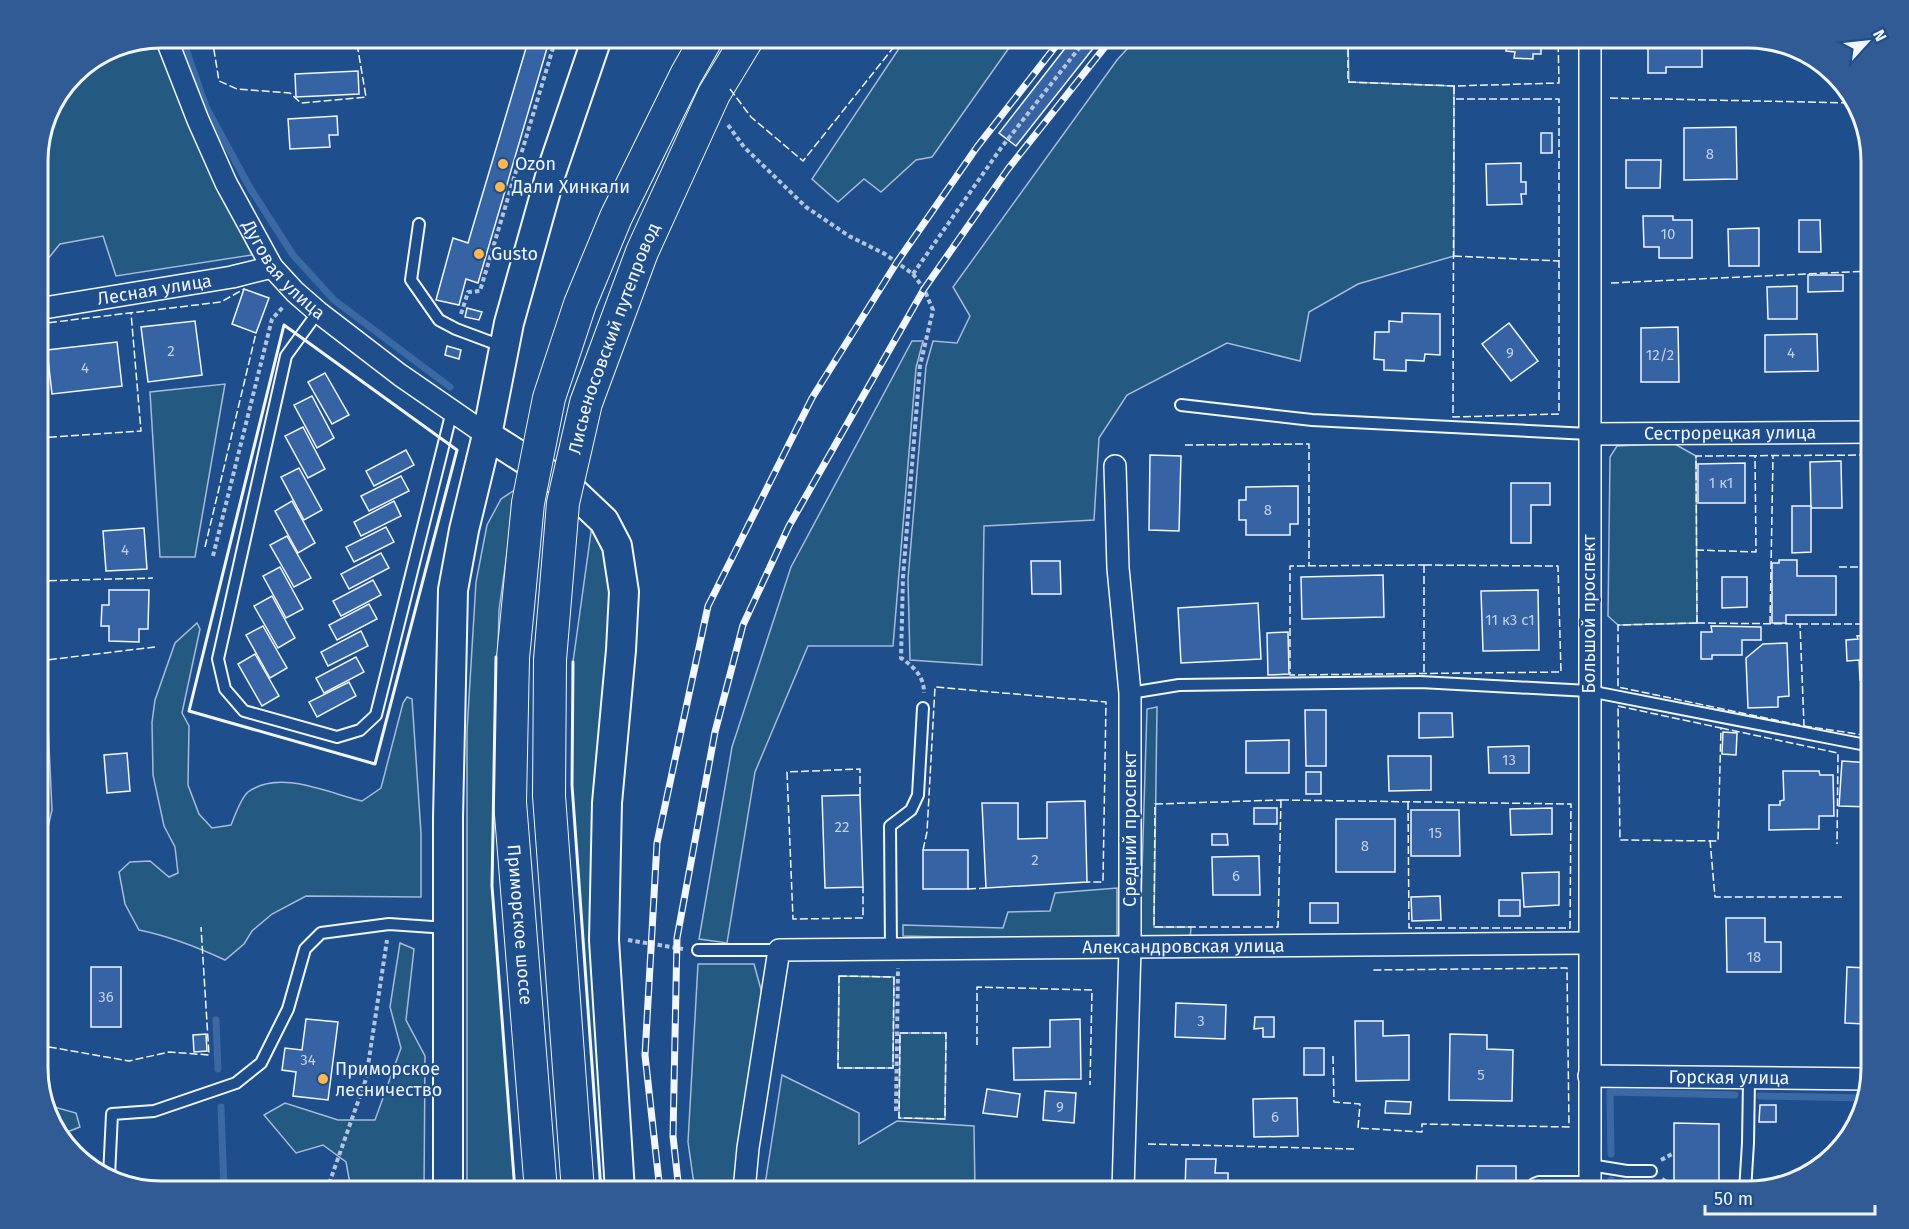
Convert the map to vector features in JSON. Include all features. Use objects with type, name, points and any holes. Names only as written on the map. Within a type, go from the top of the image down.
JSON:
[{"type":"main road","name":"Приморское шоссе","points":[[540,1181],[510,802],[513,658],[528,503],[549,398],[580,304],[616,217],[701,48]]},
{"type":"main road","name":"Лисьеносовский путепровод","points":[[550,660],[563,503],[586,403],[642,252],[714,94],[742,48]]},
{"type":"main road","name":"Приморское шоссе","points":[[550,660],[549,796],[577,1181]]},
{"type":"street","name":"Дуговая улица","points":[[170,48],[226,183],[272,267],[318,312],[400,375],[487,435]]},
{"type":"street","points":[[448,1181],[448,818],[453,590],[509,322],[551,173],[594,48]]},
{"type":"street","name":"Большой проспект","points":[[1590,48],[1590,1180]]},
{"type":"street","name":"Лесная улица","points":[[48,307],[232,277],[272,267]]},
{"type":"street","name":"Сестрорецкая улица","points":[[1590,434],[1861,432]]},
{"type":"street","points":[[487,435],[568,487],[604,521],[617,546],[624,592],[607,802],[604,940],[619,1181]]},
{"type":"street","name":"Средний проспект","points":[[1115,466],[1118,568],[1130,693],[1130,947],[1123,1181]]},
{"type":"street","name":"Александровская улица","points":[[779,950],[1589,943]]},
{"type":"street","points":[[745,1181],[779,950]]},
{"type":"street","name":"Горская улица","points":[[1589,1076],[1860,1080]]},
{"type":"lane","points":[[419,224],[411,280],[439,320],[456,330],[504,347]]},
{"type":"lane","points":[[318,312],[286,356],[218,659],[225,689],[244,711],[336,737],[360,730],[376,715],[452,411]]},
{"type":"lane","points":[[1181,405],[1312,420],[1590,434]]},
{"type":"lane","points":[[1130,693],[1179,685],[1420,682],[1589,691],[1861,744]]},
{"type":"lane","points":[[894,950],[890,826],[911,810],[918,795],[923,708]]},
{"type":"lane","points":[[109,1168],[112,1114],[154,1111],[236,1083],[261,1063],[288,1009],[305,949],[321,933],[389,924],[449,928]]},
{"type":"lane","points":[[698,950],[779,950]]},
{"type":"lane","points":[[1746,1181],[1749,1080]]},
{"type":"lane","points":[[1564,1181],[1590,1180],[1627,1171],[1652,1171]]},
{"type":"path","points":[[456,330],[468,292],[480,291],[553,48]]},
{"type":"path","points":[[670,48],[676,56]]},
{"type":"path","points":[[913,274],[1001,148],[1079,48]]},
{"type":"path","points":[[725,121],[744,147],[806,207],[849,236],[885,254],[913,274],[924,289],[933,310],[920,366],[903,577],[901,658],[916,669],[924,685],[923,708]]},
{"type":"path","points":[[213,556],[273,319],[295,292]]},
{"type":"path","points":[[330,1181],[366,1079],[389,924]]},
{"type":"path","points":[[604,940],[637,940],[698,950]]},
{"type":"path","points":[[894,950],[896,1111]]},
{"type":"shaded area","points":[[158,48],[217,185],[252,255],[116,276],[103,236],[60,244],[48,259],[48,154],[52,132],[63,105],[81,81],[105,63],[132,52]]},
{"type":"shaded area","points":[[899,48],[1009,48],[932,157],[916,160],[881,192],[864,179],[838,202],[812,179]]},
{"type":"shaded area","points":[[1128,48],[1348,48],[1349,82],[1454,86],[1454,256],[1358,284],[1309,312],[1300,361],[1227,343],[1127,395],[1099,438],[1094,520],[984,526],[982,665],[910,660],[908,579],[926,366],[933,341],[957,343],[970,316],[953,287]]},
{"type":"shaded area","points":[[912,341],[923,341],[916,368],[893,646],[808,646],[755,772],[727,943],[699,939],[732,747],[791,567]]},
{"type":"shaded area","points":[[225,384],[195,557],[160,557],[150,392]]},
{"type":"shaded area","points":[[1673,443],[1696,456],[1697,623],[1618,625],[1608,616],[1610,457],[1617,446]]},
{"type":"shaded area","points":[[516,489],[499,610],[492,886],[514,1181],[467,1181],[467,731],[476,582],[487,525],[501,499]]},
{"type":"shaded area","points":[[592,525],[610,550],[618,597],[608,1181],[600,1181],[572,785],[573,662]]},
{"type":"shaded area","points":[[197,623],[200,629],[182,713],[189,726],[188,785],[199,814],[212,828],[231,825],[240,803],[248,792],[261,785],[275,783],[304,785],[362,801],[381,788],[403,703],[407,697],[412,699],[421,833],[421,897],[306,896],[272,914],[252,931],[244,944],[225,960],[183,942],[139,930],[125,904],[119,872],[130,862],[150,861],[169,877],[178,873],[175,847],[164,826],[153,775],[152,722],[155,700],[175,643]]},
{"type":"shaded area","points":[[1157,707],[1154,927],[1191,927],[1190,940],[1145,940],[1140,936],[1147,709]]},
{"type":"shaded area","points":[[48,725],[52,810],[48,827]]},
{"type":"shaded area","points":[[1117,888],[1117,941],[903,936],[903,925],[1003,928],[1008,912],[1050,911],[1055,893]]},
{"type":"shaded area","points":[[400,943],[414,949],[406,1020],[425,1056],[424,1181],[350,1181],[346,1162],[323,1145],[296,1153],[264,1115],[285,1103],[338,1120],[375,1120],[401,1048],[390,1007]]},
{"type":"shaded area","points":[[698,964],[754,964],[765,1004],[734,1181],[694,1181],[688,1142]]},
{"type":"shaded area","points":[[839,976],[894,977],[893,1068],[838,1068]]},
{"type":"shaded area","points":[[900,1033],[946,1033],[945,1119],[899,1118]]},
{"type":"shaded area","points":[[782,1075],[859,1113],[859,1144],[897,1121],[974,1126],[975,1181],[766,1181]]},
{"type":"shaded area","points":[[55,1107],[76,1113],[80,1127],[68,1132]]},
{"type":"building","points":[[526,48],[547,48],[478,283],[466,279],[459,305],[436,300],[453,238],[468,243]]},
{"type":"building","points":[[1065,48],[1093,48],[1016,146],[999,133]]},
{"type":"building","points":[[1506,48],[1541,48],[1541,54],[1533,54],[1533,59],[1514,58],[1515,52],[1506,51]]},
{"type":"building","points":[[1648,48],[1702,48],[1702,67],[1666,67],[1666,73],[1648,73]]},
{"type":"building","points":[[358,71],[359,94],[296,97],[295,74]]},
{"type":"building","points":[[337,116],[338,135],[329,135],[330,147],[290,149],[288,119]]},
{"type":"building","points":[[1736,127],[1737,179],[1684,180],[1684,128]]},
{"type":"building","points":[[1541,133],[1552,133],[1552,153],[1541,153]]},
{"type":"building","points":[[1626,160],[1661,160],[1660,188],[1626,188]]},
{"type":"building","points":[[1521,163],[1521,182],[1526,182],[1526,194],[1521,194],[1522,204],[1487,205],[1486,164]]},
{"type":"building","points":[[1643,216],[1673,216],[1673,220],[1692,220],[1692,258],[1659,258],[1659,247],[1644,247]]},
{"type":"building","points":[[1799,220],[1820,220],[1821,252],[1799,252]]},
{"type":"building","points":[[1759,228],[1759,266],[1729,266],[1728,229]]},
{"type":"building","points":[[1808,275],[1843,275],[1843,291],[1808,292]]},
{"type":"building","points":[[1797,286],[1797,319],[1768,319],[1767,287]]},
{"type":"building","points":[[244,289],[269,298],[256,333],[232,324]]},
{"type":"building","points":[[467,308],[482,312],[479,320],[465,317]]},
{"type":"building","points":[[1402,313],[1440,314],[1440,355],[1425,354],[1424,361],[1406,360],[1406,371],[1384,370],[1384,360],[1374,359],[1375,332],[1389,332],[1389,321],[1402,322]]},
{"type":"building","points":[[195,321],[202,375],[148,382],[141,327]]},
{"type":"building","points":[[1509,323],[1538,361],[1511,381],[1482,344]]},
{"type":"building","points":[[1678,327],[1679,382],[1641,382],[1641,328]]},
{"type":"building","points":[[1817,334],[1818,371],[1765,372],[1765,335]]},
{"type":"building","points":[[117,342],[122,386],[52,394],[48,350]]},
{"type":"building","points":[[447,346],[461,350],[459,359],[445,355]]},
{"type":"building","points":[[325,373],[349,415],[332,424],[308,382]]},
{"type":"building","points":[[312,396],[334,438],[317,448],[294,405]]},
{"type":"building","points":[[303,427],[325,469],[308,478],[285,436]]},
{"type":"building","points":[[406,450],[414,465],[374,486],[366,471]]},
{"type":"building","points":[[1150,455],[1181,456],[1179,531],[1149,530]]},
{"type":"building","points":[[1841,461],[1842,508],[1811,508],[1810,462]]},
{"type":"building","points":[[1745,463],[1745,503],[1698,503],[1698,464]]},
{"type":"building","points":[[299,468],[322,510],[304,520],[281,477]]},
{"type":"building","points":[[401,476],[409,491],[369,511],[361,496]]},
{"type":"building","points":[[1511,483],[1550,483],[1550,505],[1531,505],[1531,543],[1511,543]]},
{"type":"building","points":[[1298,486],[1298,524],[1290,524],[1290,535],[1246,535],[1246,520],[1239,520],[1239,500],[1246,500],[1246,487]]},
{"type":"building","points":[[292,501],[315,543],[298,553],[275,511]]},
{"type":"building","points":[[394,501],[401,516],[361,536],[354,522]]},
{"type":"building","points":[[1792,506],[1811,506],[1811,552],[1792,553]]},
{"type":"building","points":[[386,527],[394,542],[354,562],[346,547]]},
{"type":"building","points":[[144,528],[147,569],[106,571],[103,531]]},
{"type":"building","points":[[287,536],[311,578],[294,587],[270,545]]},
{"type":"building","points":[[381,553],[389,568],[349,589],[341,574]]},
{"type":"building","points":[[1779,560],[1797,560],[1797,576],[1836,576],[1836,615],[1786,615],[1786,623],[1772,623],[1772,563],[1779,563]]},
{"type":"building","points":[[1031,561],[1060,561],[1061,594],[1032,594]]},
{"type":"building","points":[[280,567],[303,609],[286,618],[263,576]]},
{"type":"building","points":[[1383,575],[1384,617],[1302,619],[1301,577]]},
{"type":"building","points":[[1722,577],[1747,577],[1747,607],[1722,608]]},
{"type":"building","points":[[373,580],[381,595],[341,616],[333,601]]},
{"type":"building","points":[[109,590],[149,590],[148,629],[139,629],[139,642],[109,641],[109,626],[101,626],[102,605],[109,605]]},
{"type":"building","points":[[1538,590],[1539,650],[1483,651],[1481,591]]},
{"type":"building","points":[[272,596],[295,638],[278,648],[254,606]]},
{"type":"building","points":[[1258,603],[1261,659],[1181,663],[1178,608]]},
{"type":"building","points":[[369,604],[377,619],[337,640],[329,625]]},
{"type":"building","points":[[263,626],[287,668],[270,678],[246,635]]},
{"type":"building","points":[[1711,626],[1761,627],[1761,640],[1742,640],[1742,655],[1712,655],[1712,659],[1701,659],[1701,632],[1712,632]]},
{"type":"building","points":[[361,631],[368,646],[328,666],[321,652]]},
{"type":"building","points":[[1288,632],[1289,674],[1268,675],[1267,633]]},
{"type":"building","points":[[1857,636],[1861,636],[1860,680],[1859,660],[1847,661],[1846,640],[1858,639]]},
{"type":"building","points":[[1787,643],[1789,696],[1778,697],[1778,707],[1748,708],[1746,658],[1763,644]]},
{"type":"building","points":[[255,654],[279,696],[262,706],[238,664]]},
{"type":"building","points":[[356,657],[364,672],[324,693],[316,678]]},
{"type":"building","points":[[349,682],[356,696],[317,717],[309,702]]},
{"type":"building","points":[[1305,710],[1326,710],[1326,766],[1306,766]]},
{"type":"building","points":[[1419,713],[1452,713],[1453,737],[1419,738]]},
{"type":"building","points":[[1723,732],[1737,733],[1736,755],[1722,754]]},
{"type":"building","points":[[1289,740],[1289,773],[1246,773],[1246,741]]},
{"type":"building","points":[[1529,746],[1529,773],[1489,773],[1488,747]]},
{"type":"building","points":[[127,753],[130,791],[107,793],[104,755]]},
{"type":"building","points":[[1388,756],[1431,756],[1431,790],[1389,791]]},
{"type":"building","points":[[1842,761],[1861,762],[1861,807],[1839,806]]},
{"type":"building","points":[[1783,771],[1819,771],[1820,775],[1833,775],[1834,816],[1819,816],[1819,829],[1769,830],[1769,805],[1780,805],[1780,801],[1784,800]]},
{"type":"building","points":[[1306,772],[1321,772],[1321,794],[1306,794]]},
{"type":"building","points":[[860,795],[863,887],[825,888],[822,796]]},
{"type":"building","points":[[1085,801],[1087,882],[986,888],[982,803],[1018,803],[1018,839],[1047,838],[1047,802]]},
{"type":"building","points":[[1254,808],[1277,808],[1277,824],[1254,824]]},
{"type":"building","points":[[1552,808],[1552,834],[1511,835],[1510,809]]},
{"type":"building","points":[[1411,810],[1459,810],[1460,856],[1411,856]]},
{"type":"building","points":[[1336,819],[1395,819],[1395,872],[1336,872]]},
{"type":"building","points":[[1212,834],[1227,834],[1228,845],[1212,845]]},
{"type":"building","points":[[923,850],[968,850],[968,889],[923,889]]},
{"type":"building","points":[[1259,856],[1260,895],[1213,895],[1212,857]]},
{"type":"building","points":[[1559,872],[1559,905],[1524,907],[1522,873]]},
{"type":"building","points":[[1440,896],[1441,920],[1412,921],[1411,897]]},
{"type":"building","points":[[1499,900],[1520,900],[1520,916],[1499,916]]},
{"type":"building","points":[[1310,903],[1338,903],[1338,923],[1310,923]]},
{"type":"building","points":[[1726,918],[1765,918],[1765,942],[1781,942],[1781,972],[1727,972]]},
{"type":"building","points":[[91,967],[121,967],[121,1027],[91,1027]]},
{"type":"building","points":[[1847,967],[1861,968],[1861,1024],[1845,1023]]},
{"type":"building","points":[[1176,1003],[1226,1005],[1225,1039],[1175,1037]]},
{"type":"building","points":[[1255,1017],[1274,1017],[1274,1037],[1263,1037],[1263,1028],[1254,1029]]},
{"type":"building","points":[[306,1019],[338,1022],[328,1100],[293,1096],[296,1072],[282,1070],[285,1048],[302,1050]]},
{"type":"building","points":[[1080,1019],[1081,1079],[1014,1080],[1013,1048],[1050,1047],[1050,1020]]},
{"type":"building","points":[[1355,1021],[1383,1021],[1383,1036],[1409,1035],[1409,1080],[1356,1081]]},
{"type":"building","points":[[206,1034],[207,1051],[194,1052],[193,1035]]},
{"type":"building","points":[[1450,1034],[1487,1035],[1487,1049],[1513,1050],[1512,1101],[1449,1100]]},
{"type":"building","points":[[1304,1048],[1324,1048],[1324,1075],[1304,1075]]},
{"type":"building","points":[[987,1089],[1020,1094],[1017,1117],[983,1113]]},
{"type":"building","points":[[1045,1091],[1076,1093],[1074,1123],[1043,1120]]},
{"type":"building","points":[[1297,1098],[1298,1136],[1254,1137],[1253,1099]]},
{"type":"building","points":[[1386,1101],[1411,1102],[1410,1114],[1385,1113]]},
{"type":"building","points":[[1760,1105],[1776,1105],[1776,1122],[1759,1122]]},
{"type":"building","points":[[1674,1123],[1719,1124],[1719,1181],[1674,1181]]},
{"type":"building","points":[[1186,1159],[1216,1159],[1215,1173],[1228,1173],[1228,1181],[1185,1181]]},
{"type":"building","points":[[1477,1166],[1516,1166],[1516,1181],[1476,1181]]},
{"type":"waterway","points":[[185,48],[206,107],[250,188],[293,255],[334,300],[450,387]]},
{"type":"waterway","points":[[216,1020],[218,1069]]},
{"type":"waterway","points":[[1611,1154],[1610,1092],[1735,1095]]},
{"type":"waterway","points":[[1760,1096],[1857,1098]]},
{"type":"waterway","points":[[221,1107],[224,1181]]},
{"type":"railway","points":[[659,1181],[645,1055],[657,843],[708,606],[812,398],[897,262],[977,147],[1054,48]]},
{"type":"railway","points":[[678,1181],[673,1136],[677,938],[715,732],[743,625],[789,526],[924,289],[1008,169],[1104,48]]},
{"type":"fence","points":[[214,48],[219,81],[237,89],[290,93],[301,103],[366,97],[358,48]]},
{"type":"fence","points":[[730,89],[751,117],[803,161],[893,48]]},
{"type":"fence","points":[[1348,48],[1348,82],[1454,86],[1559,83],[1558,48]]},
{"type":"fence","points":[[1454,86],[1453,417],[1559,414],[1559,99],[1455,99]]},
{"type":"fence","points":[[1610,98],[1845,103]]},
{"type":"fence","points":[[1454,256],[1559,261]]},
{"type":"fence","points":[[1611,283],[1861,271]]},
{"type":"fence","points":[[48,323],[221,302],[244,289]]},
{"type":"fence","points":[[48,437],[141,431],[131,313]]},
{"type":"fence","points":[[205,547],[256,333]]},
{"type":"fence","points":[[1185,445],[1309,444],[1309,566]]},
{"type":"fence","points":[[1697,623],[1696,456],[1861,455]]},
{"type":"fence","points":[[1696,550],[1756,552],[1755,456]]},
{"type":"fence","points":[[1770,624],[1773,456]]},
{"type":"fence","points":[[1424,565],[1558,566],[1561,672],[1290,675],[1290,566],[1424,565]]},
{"type":"fence","points":[[1424,565],[1424,674]]},
{"type":"fence","points":[[1839,567],[1861,567]]},
{"type":"fence","points":[[48,581],[153,578]]},
{"type":"fence","points":[[1697,623],[1800,624],[1804,726],[1618,687],[1618,625],[1697,623]]},
{"type":"fence","points":[[1800,624],[1861,624]]},
{"type":"fence","points":[[48,660],[155,647]]},
{"type":"fence","points":[[923,850],[927,832],[935,687],[1106,702],[1103,882],[1087,882]]},
{"type":"fence","points":[[1618,706],[1721,728],[1718,841],[1620,840],[1618,706]]},
{"type":"fence","points":[[1804,726],[1861,735]]},
{"type":"fence","points":[[1721,728],[1838,753],[1837,844]]},
{"type":"fence","points":[[860,795],[860,769],[787,772],[793,919],[863,918],[863,887]]},
{"type":"fence","points":[[1281,800],[1571,804],[1570,928],[1409,928],[1408,802]]},
{"type":"fence","points":[[1281,800],[1278,927],[1154,927],[1155,804],[1281,800]]},
{"type":"fence","points":[[1710,840],[1715,897],[1843,897]]},
{"type":"fence","points":[[968,889],[986,888]]},
{"type":"fence","points":[[48,1047],[129,1061],[169,1052],[209,1055],[201,927]]},
{"type":"fence","points":[[1333,1056],[1334,1102],[1360,1104],[1358,1128],[1422,1132],[1422,1124],[1569,1127],[1567,968],[1372,970]]},
{"type":"fence","points":[[839,976],[894,977],[893,1068],[838,1068],[839,976]]},
{"type":"fence","points":[[977,1045],[977,987],[1092,990],[1090,1085]]},
{"type":"fence","points":[[900,1033],[946,1033],[945,1119],[899,1118],[900,1033]]},
{"type":"fence","points":[[1148,1144],[1356,1149]]},
{"type":"wall","points":[[284,325],[457,450],[375,764],[189,711],[284,325]]},
{"type":"wall","points":[[496,657],[492,886],[514,1181]]},
{"type":"wall","points":[[573,662],[572,785],[600,1181]]},
{"type":"place","name":"Ozon","points":[[503,164]]},
{"type":"place","name":"Дали Хинкали","points":[[500,187]]},
{"type":"place","name":"Gusto","points":[[479,254]]},
{"type":"place","name":"Приморское лесничество","points":[[323,1079]]}]
